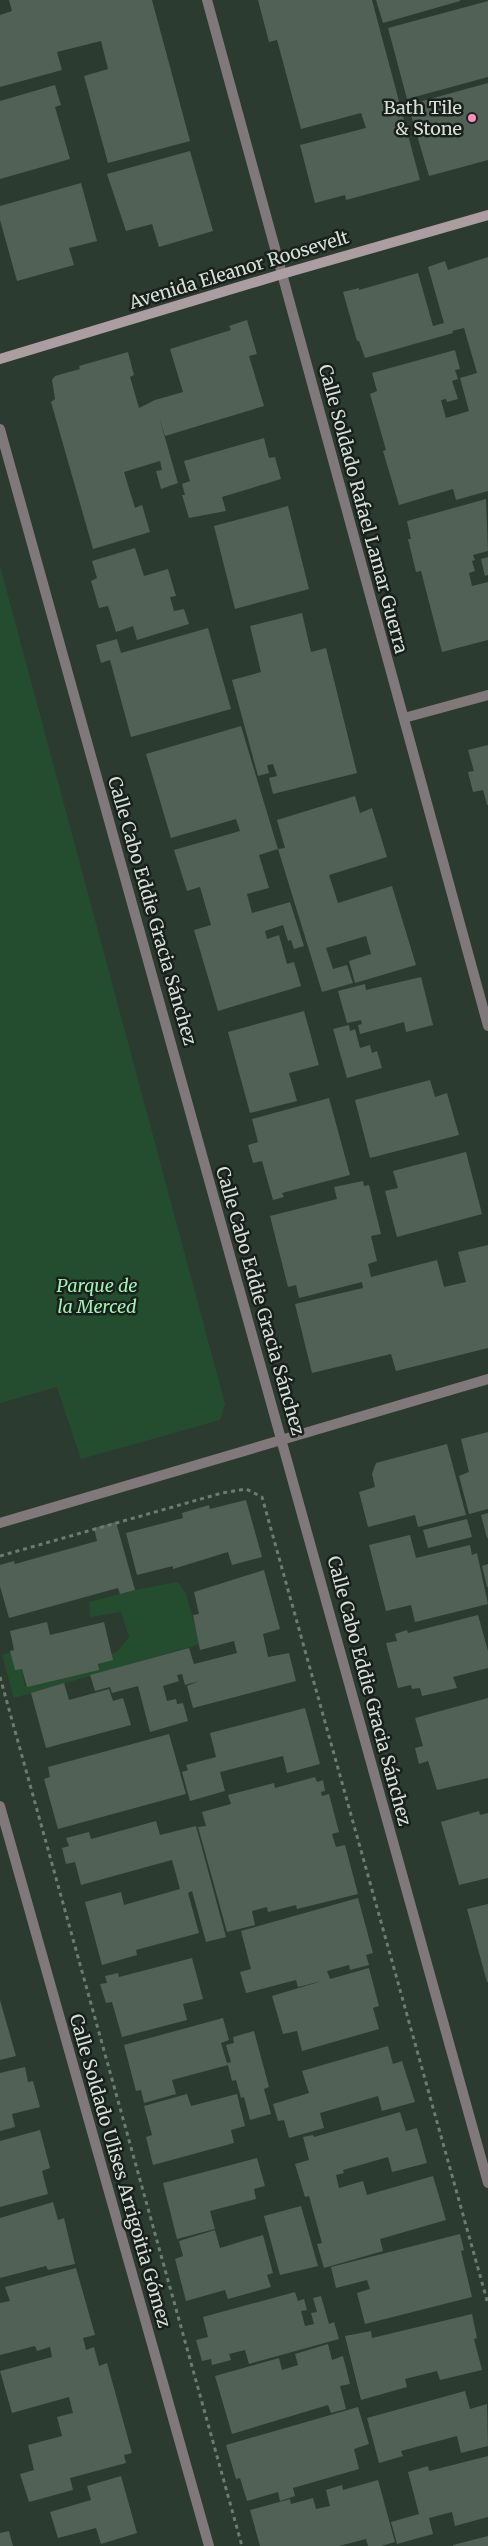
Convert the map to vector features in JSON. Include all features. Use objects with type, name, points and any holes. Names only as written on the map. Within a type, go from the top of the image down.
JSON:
[{"type":"street","name":"Calle Soldado Rafael Lamar Guerra","points":[[207,0],[488,1026]]},
{"type":"street","name":"Avenida Eleanor Roosevelt","points":[[0,359],[282,274],[488,215]]},
{"type":"street","name":"Calle Cabo Eddie Gracia Sánchez","points":[[0,429],[488,2182]]},
{"type":"street","points":[[404,718],[488,695]]},
{"type":"street","points":[[0,1523],[488,1378]]},
{"type":"street","name":"Calle Soldado Ulises Arrigoitia Gómez","points":[[0,1806],[209,2546]]},
{"type":"path","points":[[0,1556],[222,1493],[246,1489],[262,1497],[488,2304]]},
{"type":"path","points":[[0,1676],[242,2546]]},
{"type":"green space","name":"Parque de la Merced","points":[[0,566],[225,1404],[220,1420],[81,1459],[57,1387],[0,1403]]},
{"type":"green space","points":[[178,1582],[186,1594],[200,1644],[14,1698],[2,1655],[14,1652],[21,1663],[25,1687],[102,1664],[102,1657],[117,1652],[129,1637],[121,1612],[90,1617],[89,1602],[135,1590]]},
{"type":"building","points":[[9,0],[152,0],[190,141],[108,163],[84,76],[108,69],[101,41],[57,52],[62,70],[0,87],[0,15],[12,11]]},
{"type":"building","points":[[258,0],[372,0],[420,180],[346,200],[345,195],[315,203],[300,145],[366,128],[361,113],[301,129],[277,40],[269,42]]},
{"type":"building","points":[[376,0],[460,0],[460,1],[383,23]]},
{"type":"building","points":[[488,1],[488,77],[407,99],[388,28]]},
{"type":"building","points":[[488,83],[488,160],[429,176],[408,105]]},
{"type":"building","points":[[55,85],[61,105],[55,107],[70,159],[0,179],[0,101]]},
{"type":"building","points":[[190,151],[213,231],[159,247],[152,224],[126,231],[107,174]]},
{"type":"building","points":[[81,183],[97,241],[69,248],[74,265],[17,281],[0,220],[0,206]]},
{"type":"building","points":[[488,257],[488,491],[456,500],[453,489],[399,505],[383,451],[386,450],[370,394],[377,391],[372,373],[455,350],[460,369],[455,370],[458,379],[452,381],[458,399],[447,402],[446,399],[441,400],[446,418],[469,411],[460,378],[477,373],[464,328],[452,331],[453,333],[365,358],[359,341],[357,341],[343,292],[359,288],[359,290],[418,273],[433,326],[444,323],[428,267],[445,261],[448,270]]},
{"type":"building","points":[[247,320],[257,354],[249,356],[264,406],[165,436],[159,417],[178,483],[161,489],[156,471],[162,470],[160,461],[124,472],[135,508],[142,505],[150,532],[93,549],[51,402],[55,399],[52,380],[55,376],[80,369],[79,366],[128,352],[134,375],[130,377],[139,408],[155,400],[183,392],[170,349],[231,330],[229,326]]},
{"type":"building","points":[[264,438],[269,458],[275,457],[281,479],[222,497],[226,511],[189,518],[182,495],[185,495],[182,484],[190,481],[184,461]]},
{"type":"building","points":[[486,499],[488,551],[473,555],[475,560],[472,561],[475,571],[469,573],[472,586],[488,582],[488,640],[442,652],[421,571],[416,572],[408,539],[411,539],[407,521]]},
{"type":"building","points":[[288,506],[309,589],[235,609],[214,526]]},
{"type":"building","points":[[135,548],[144,576],[168,569],[176,596],[170,597],[174,611],[184,609],[189,624],[137,640],[133,626],[116,632],[108,606],[99,608],[91,581],[97,578],[92,561]]},
{"type":"building","points":[[488,557],[488,575],[485,576],[481,559]]},
{"type":"building","points":[[302,613],[311,652],[326,648],[357,773],[273,794],[269,778],[277,776],[273,764],[267,765],[269,773],[258,776],[232,680],[261,672],[250,626]]},
{"type":"building","points":[[208,628],[231,709],[131,737],[110,660],[101,663],[96,645],[117,639],[121,653]]},
{"type":"building","points":[[241,726],[278,849],[259,855],[269,888],[247,894],[252,913],[290,902],[304,946],[294,949],[291,940],[288,941],[283,925],[265,931],[267,939],[279,935],[287,964],[294,962],[301,986],[218,1011],[194,930],[211,925],[200,887],[187,891],[174,850],[240,831],[236,819],[171,838],[146,754]]},
{"type":"building","points":[[488,745],[487,805],[483,790],[473,792],[468,772],[474,771],[468,750]]},
{"type":"building","points":[[355,796],[360,813],[372,808],[387,857],[329,875],[338,903],[392,886],[416,965],[355,983],[349,961],[371,954],[366,936],[326,948],[333,969],[347,965],[353,983],[322,992],[278,849],[285,848],[277,820]]},
{"type":"building","points":[[421,977],[433,1025],[406,1032],[404,1022],[360,1034],[358,1025],[362,1024],[361,1020],[347,1023],[338,991],[365,984],[366,990]]},
{"type":"building","points":[[304,1011],[319,1065],[289,1073],[297,1101],[250,1113],[228,1032]]},
{"type":"building","points":[[349,1025],[350,1031],[355,1029],[360,1048],[370,1045],[372,1053],[377,1051],[382,1068],[347,1078],[333,1029]]},
{"type":"building","points":[[430,1080],[435,1097],[447,1093],[459,1135],[370,1158],[355,1100]]},
{"type":"building","points":[[329,1098],[350,1175],[282,1193],[284,1197],[273,1200],[262,1161],[253,1163],[248,1145],[258,1142],[252,1119]]},
{"type":"building","points":[[466,1152],[482,1214],[397,1237],[385,1191],[398,1188],[393,1171]]},
{"type":"building","points":[[363,1181],[364,1186],[369,1185],[381,1234],[371,1236],[377,1261],[368,1264],[371,1277],[437,1260],[444,1287],[466,1282],[458,1252],[488,1245],[488,1348],[396,1371],[391,1354],[312,1373],[295,1304],[363,1288],[362,1282],[299,1298],[296,1285],[288,1287],[270,1216],[337,1199],[334,1187]]},
{"type":"building","points":[[488,1432],[488,1509],[469,1514],[459,1476],[469,1472],[461,1439]]},
{"type":"building","points":[[447,1444],[466,1515],[418,1527],[415,1515],[368,1527],[359,1492],[375,1487],[372,1474],[376,1463]]},
{"type":"building","points":[[246,1500],[262,1557],[232,1565],[228,1552],[173,1569],[173,1566],[137,1575],[126,1533],[183,1518],[182,1513],[209,1505],[210,1509]]},
{"type":"building","points":[[488,1513],[488,1538],[487,1538],[481,1515]]},
{"type":"building","points":[[467,1519],[472,1537],[428,1548],[423,1530]]},
{"type":"building","points":[[116,1522],[135,1590],[120,1594],[118,1588],[9,1618],[0,1586],[0,1565],[14,1561],[15,1564],[97,1541],[94,1528]]},
{"type":"building","points":[[410,1535],[416,1558],[470,1545],[472,1555],[477,1553],[488,1604],[415,1622],[411,1605],[386,1611],[369,1545]]},
{"type":"building","points":[[488,1564],[488,1587],[487,1587],[482,1566]]},
{"type":"building","points":[[264,1570],[280,1629],[263,1634],[268,1657],[289,1653],[296,1681],[193,1708],[187,1686],[199,1681],[185,1685],[182,1674],[177,1675],[179,1681],[163,1686],[167,1701],[176,1699],[177,1704],[183,1703],[188,1721],[150,1732],[138,1686],[112,1693],[110,1687],[95,1691],[90,1675],[189,1648],[194,1664],[237,1653],[234,1641],[200,1650],[193,1615],[199,1614],[194,1592]]},
{"type":"building","points":[[478,1615],[488,1651],[488,1668],[453,1677],[457,1688],[422,1696],[420,1688],[412,1689],[411,1685],[398,1688],[386,1643],[397,1641],[395,1634],[407,1630],[408,1633]]},
{"type":"building","points":[[47,1622],[50,1635],[104,1622],[113,1660],[98,1664],[99,1670],[27,1687],[22,1669],[15,1670],[10,1651],[14,1650],[10,1631]]},
{"type":"building","points":[[64,1683],[69,1700],[109,1689],[113,1701],[123,1698],[131,1725],[46,1748],[31,1693]]},
{"type":"building","points":[[488,1698],[488,1778],[437,1790],[428,1761],[419,1764],[415,1748],[423,1746],[415,1718]]},
{"type":"building","points":[[305,1708],[320,1764],[287,1773],[283,1756],[220,1772],[225,1791],[190,1801],[182,1772],[188,1770],[186,1765],[216,1757],[210,1733]]},
{"type":"building","points":[[169,1734],[186,1794],[58,1829],[44,1779],[50,1777],[48,1767]]},
{"type":"building","points":[[315,1777],[317,1782],[323,1780],[325,1791],[321,1792],[322,1796],[329,1794],[339,1832],[332,1834],[336,1847],[345,1845],[358,1894],[297,1909],[296,1905],[268,1912],[267,1907],[252,1911],[255,1925],[227,1932],[198,1827],[206,1826],[202,1812],[231,1804],[228,1795],[274,1783],[275,1788]]},
{"type":"building","points":[[479,1811],[480,1815],[488,1813],[488,1878],[459,1885],[441,1822]]},
{"type":"building","points":[[156,1821],[160,1835],[196,1826],[226,1937],[206,1942],[192,1891],[188,1893],[199,1933],[136,1950],[137,1955],[102,1965],[85,1902],[121,1892],[124,1905],[180,1889],[172,1860],[81,1885],[75,1862],[66,1864],[62,1848],[69,1846],[66,1838],[89,1832],[91,1839]]},
{"type":"building","points":[[358,1898],[373,1953],[366,1955],[369,1965],[350,1970],[349,1965],[327,1971],[330,1979],[369,1968],[379,2006],[373,2008],[379,2029],[302,2051],[297,2031],[283,2034],[272,1996],[322,1981],[298,1987],[296,1980],[246,1993],[240,1972],[251,1969],[241,1931]]},
{"type":"building","points":[[488,1904],[488,1982],[487,1982],[467,1909]]},
{"type":"building","points":[[192,1958],[203,1999],[183,2004],[187,2020],[122,2037],[112,2002],[106,2003],[100,1984],[107,1983],[105,1976],[118,1973],[119,1977]]},
{"type":"building","points":[[0,2000],[16,2056],[0,2060]]},
{"type":"building","points":[[223,2018],[229,2040],[221,2043],[227,2063],[231,2062],[226,2045],[234,2043],[233,2037],[254,2031],[269,2087],[264,2089],[271,2114],[250,2120],[244,2097],[241,2098],[236,2080],[232,2081],[228,2065],[172,2080],[176,2094],[144,2103],[141,2090],[136,2091],[124,2045]]},
{"type":"building","points":[[388,2046],[393,2064],[402,2061],[415,2102],[382,2111],[378,2096],[320,2113],[324,2128],[289,2138],[284,2120],[278,2121],[273,2104],[309,2093],[302,2071]]},
{"type":"building","points":[[25,2067],[28,2082],[33,2081],[40,2107],[12,2114],[15,2127],[0,2131],[0,2073]]},
{"type":"building","points":[[187,2094],[191,2106],[237,2094],[245,2126],[231,2130],[234,2143],[153,2165],[146,2137],[152,2135],[144,2106]]},
{"type":"building","points":[[400,2112],[406,2131],[417,2128],[427,2163],[392,2172],[388,2157],[343,2170],[344,2173],[336,2175],[339,2188],[363,2181],[367,2195],[433,2176],[446,2220],[380,2239],[383,2251],[324,2268],[317,2244],[322,2243],[309,2196],[305,2197],[295,2164],[309,2160],[303,2137],[313,2135],[314,2137]]},
{"type":"building","points":[[40,2130],[50,2168],[42,2171],[48,2194],[0,2207],[0,2141]]},
{"type":"building","points":[[257,2158],[265,2186],[254,2189],[256,2199],[210,2211],[215,2229],[177,2239],[163,2183]]},
{"type":"building","points":[[53,2202],[58,2220],[64,2218],[75,2264],[48,2270],[46,2266],[0,2278],[0,2218]]},
{"type":"building","points":[[301,2206],[318,2266],[280,2275],[264,2216]]},
{"type":"building","points":[[215,2230],[220,2248],[263,2235],[273,2273],[267,2275],[271,2287],[228,2299],[225,2290],[186,2301],[175,2259],[183,2256],[179,2241]]},
{"type":"building","points":[[460,2234],[464,2250],[461,2251],[472,2297],[365,2324],[357,2293],[370,2289],[367,2280],[336,2288],[331,2267]]},
{"type":"building","points":[[76,2268],[95,2335],[83,2338],[86,2350],[94,2347],[99,2366],[107,2363],[132,2453],[124,2455],[126,2463],[70,2478],[73,2490],[29,2502],[20,2474],[34,2470],[28,2445],[62,2436],[57,2417],[73,2413],[69,2397],[12,2413],[0,2371],[52,2357],[50,2347],[37,2351],[35,2346],[0,2355],[0,2303],[10,2301],[5,2287]]},
{"type":"building","points":[[295,2292],[298,2301],[304,2299],[307,2310],[301,2311],[305,2326],[314,2324],[311,2313],[317,2312],[313,2298],[321,2296],[329,2324],[334,2322],[339,2339],[249,2364],[245,2350],[229,2354],[231,2360],[212,2365],[211,2359],[202,2361],[196,2340],[208,2337],[203,2317]]},
{"type":"building","points":[[472,2314],[477,2338],[474,2339],[482,2370],[440,2380],[437,2371],[405,2379],[407,2387],[361,2400],[345,2336],[371,2331],[372,2338]]},
{"type":"building","points":[[328,2344],[332,2360],[343,2356],[350,2384],[340,2386],[346,2409],[331,2413],[328,2405],[232,2434],[215,2376],[279,2358],[282,2370],[298,2365],[295,2354]]},
{"type":"building","points":[[465,2391],[470,2409],[487,2404],[488,2446],[461,2453],[457,2436],[401,2451],[403,2456],[379,2463],[367,2418]]},
{"type":"building","points":[[358,2407],[369,2444],[354,2449],[359,2469],[293,2488],[295,2496],[280,2501],[278,2492],[247,2501],[240,2478],[236,2479],[226,2445]]},
{"type":"building","points":[[488,2456],[488,2517],[455,2526],[452,2512],[429,2518],[433,2534],[397,2544],[391,2522],[419,2514],[408,2472],[428,2466],[429,2471]]},
{"type":"building","points":[[121,2476],[137,2533],[101,2544],[96,2528],[58,2538],[50,2512],[91,2500],[87,2486]]},
{"type":"building","points":[[378,2480],[395,2542],[381,2546],[368,2546],[366,2539],[339,2546],[260,2546],[250,2510],[290,2499],[291,2504],[313,2498],[316,2509],[330,2506],[326,2490],[342,2485],[343,2490]]},
{"type":"building","points":[[9,2531],[13,2546],[0,2546],[0,2533]]},
{"type":"building","points":[[488,2536],[488,2546],[453,2546],[453,2545]]},
{"type":"place","name":"Bath Tile & Stone","points":[[472,118]]}]
